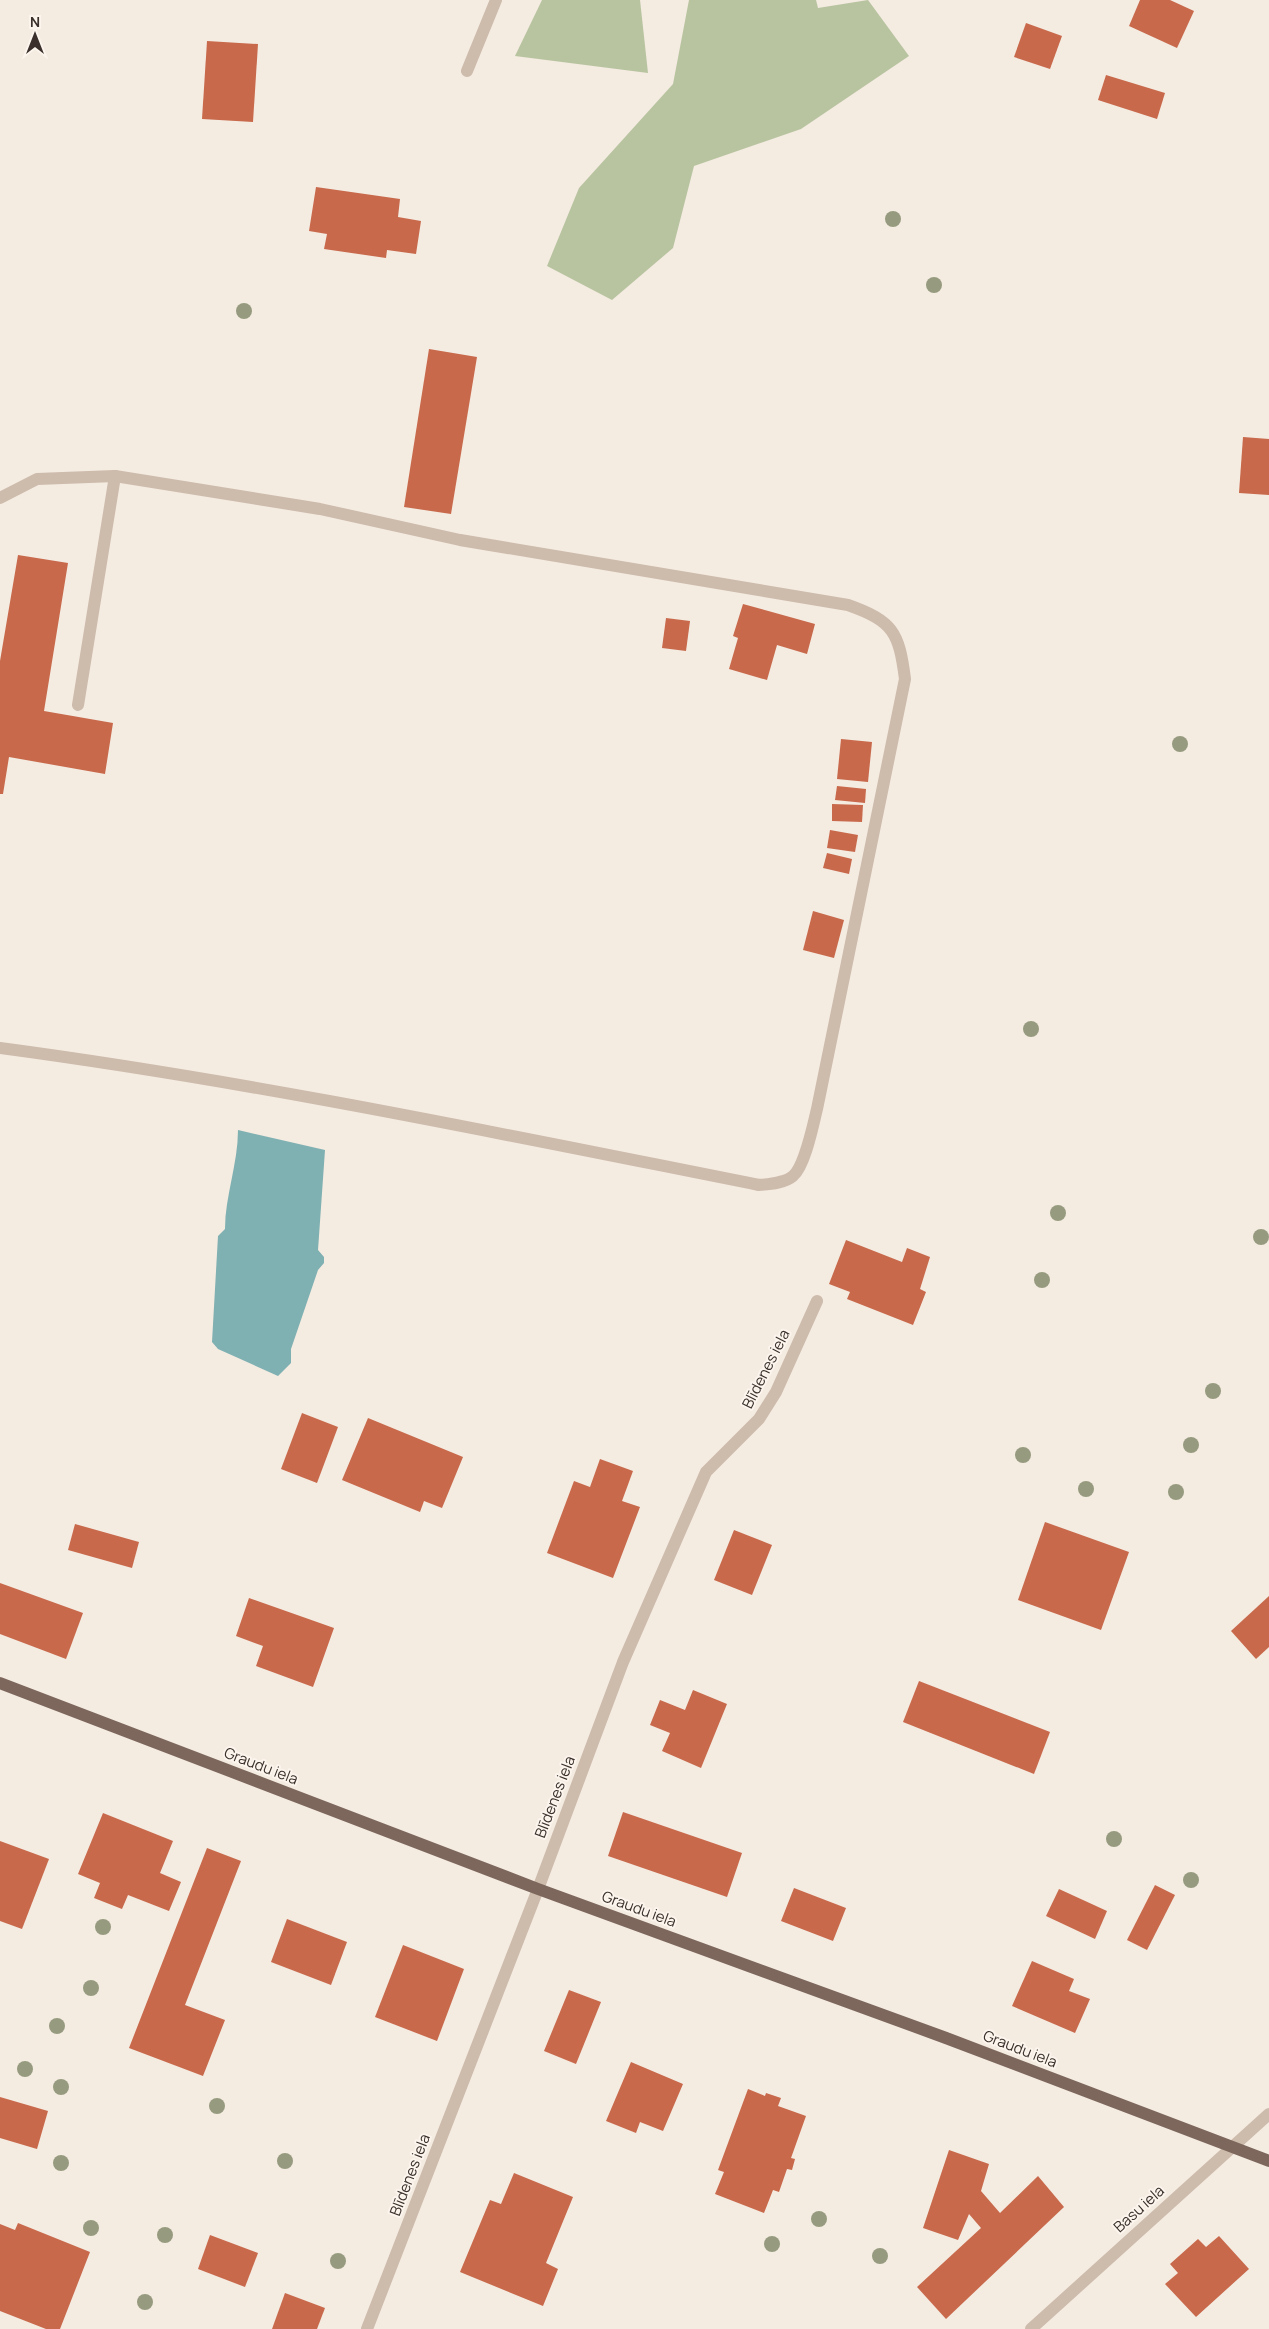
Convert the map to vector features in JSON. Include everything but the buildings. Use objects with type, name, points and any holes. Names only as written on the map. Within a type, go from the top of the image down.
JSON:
[{"type":"main road","name":"Graudu iela","points":[[0,1683],[538,1890],[946,2038],[1269,2161]]},
{"type":"street","points":[[467,71],[496,0]]},
{"type":"street","points":[[78,705],[115,476]]},
{"type":"street","points":[[0,498],[37,479],[115,476],[320,508],[460,540],[848,605],[876,615],[892,632],[901,651],[905,679],[817,1110],[802,1159],[794,1176],[777,1183],[759,1185],[352,1105],[114,1063],[0,1048]]},
{"type":"street","name":"Blīdenes iela","points":[[367,2329],[538,1890],[623,1662],[706,1472],[759,1419],[776,1392],[817,1301]]},
{"type":"street","name":"Basu iela","points":[[1031,2329],[1269,2114]]},
{"type":"green space","points":[[542,0],[640,0],[648,73],[515,56]]},
{"type":"green space","points":[[689,0],[816,0],[818,8],[868,0],[909,56],[801,129],[694,166],[673,248],[612,300],[547,266],[579,188],[673,84]]},
{"type":"water","points":[[238,1130],[325,1150],[318,1250],[324,1257],[324,1263],[318,1270],[291,1349],[291,1363],[278,1376],[218,1349],[212,1342],[218,1236],[225,1229]]}]
